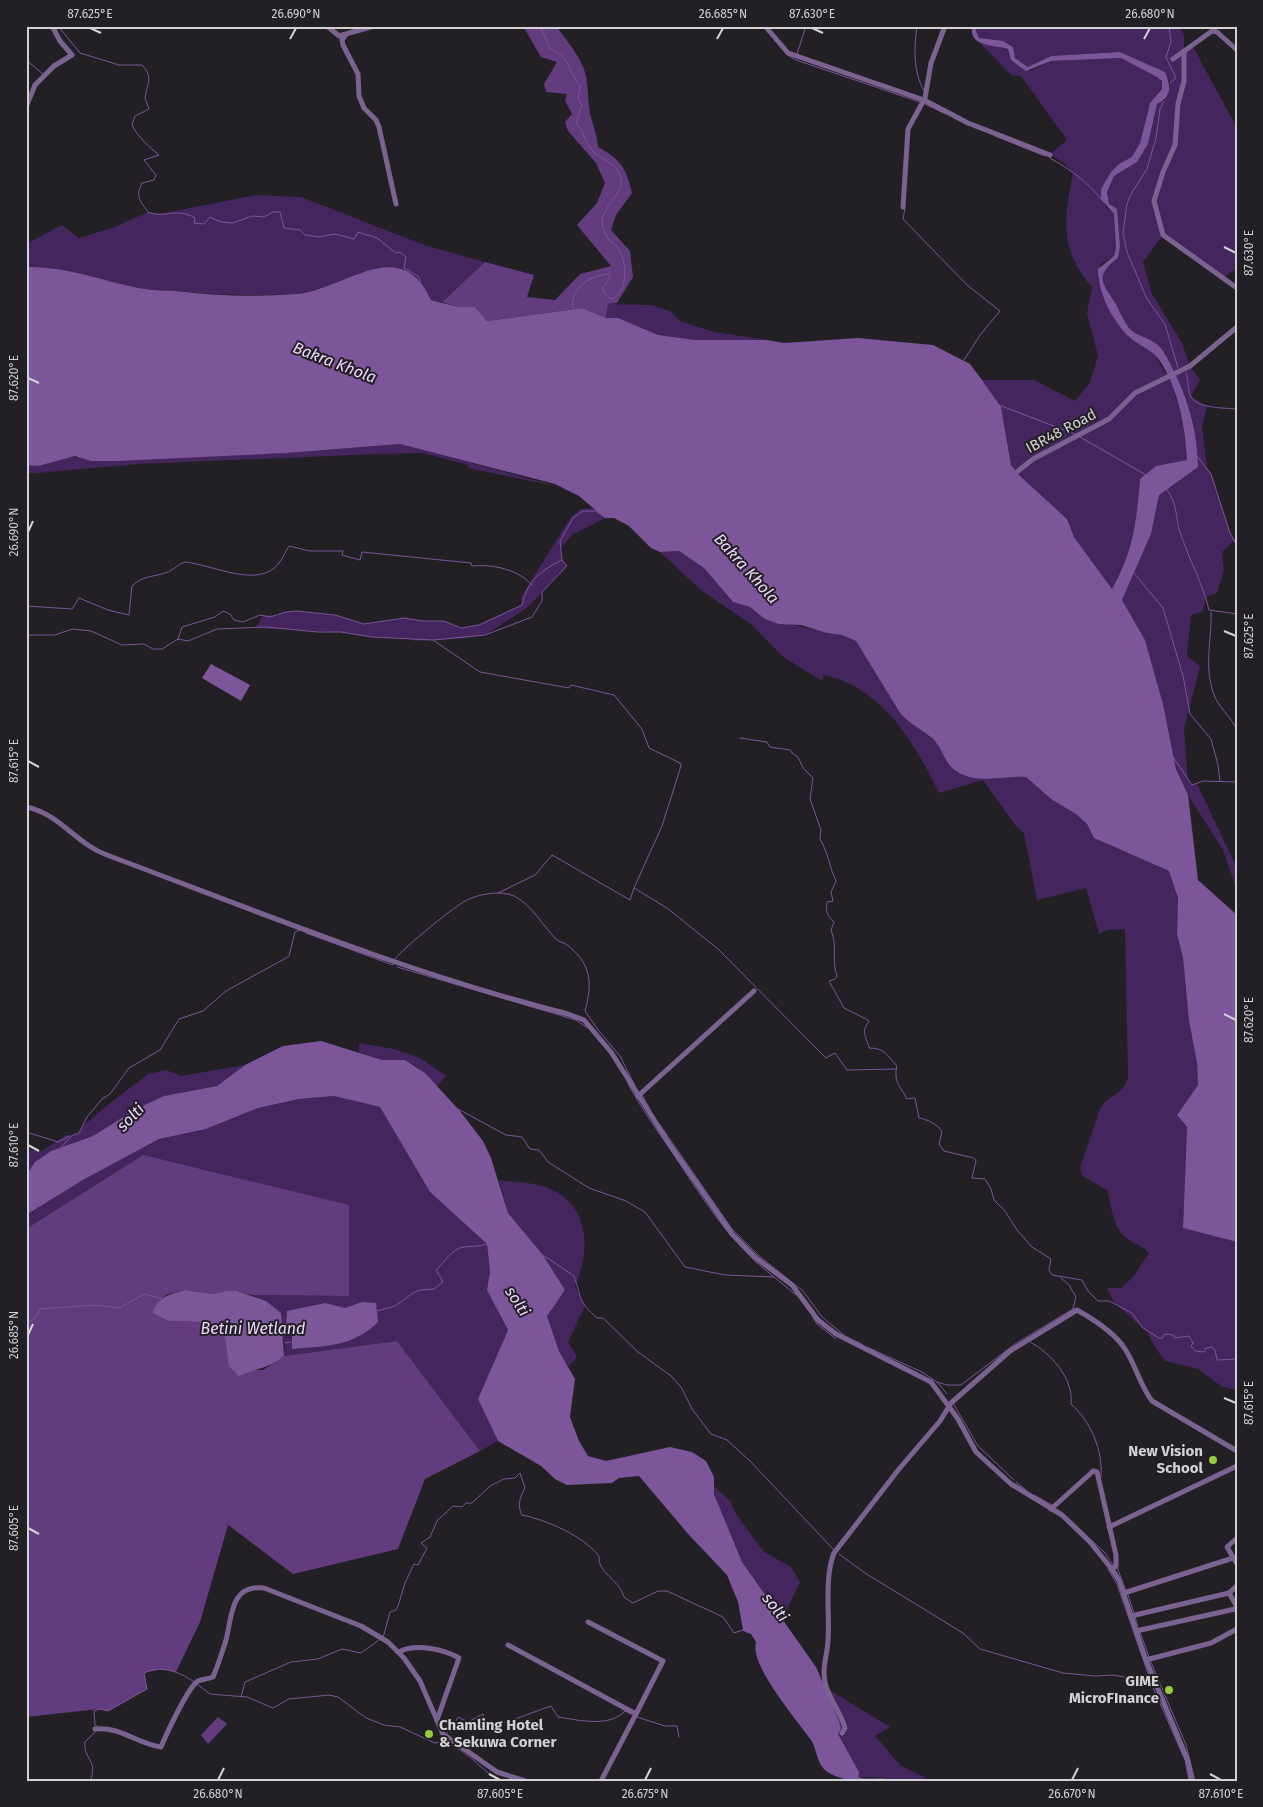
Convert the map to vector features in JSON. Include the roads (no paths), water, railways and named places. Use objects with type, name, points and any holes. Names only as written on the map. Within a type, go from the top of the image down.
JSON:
[{"type":"street","points":[[26,107],[35,85],[54,66],[72,54],[60,41],[52,26]]},
{"type":"street","points":[[326,26],[339,36],[374,26]]},
{"type":"street","points":[[765,26],[788,53],[924,100],[968,123],[1050,155]]},
{"type":"street","points":[[903,207],[907,132],[924,100],[931,63],[946,26]]},
{"type":"street","points":[[1173,60],[1212,31],[1217,32],[1237,50]]},
{"type":"street","points":[[344,36],[342,40],[343,45],[358,74],[359,96],[364,108],[376,120],[383,140],[396,204]]},
{"type":"street","points":[[1184,51],[1184,81],[1178,104],[1175,145],[1163,172],[1154,201],[1163,235],[1237,288]]},
{"type":"street","name":"IBR48 Road","points":[[1018,471],[1033,459],[1109,419],[1135,393],[1190,366],[1237,326]]},
{"type":"street","points":[[26,807],[48,814],[104,854],[341,944],[417,970],[584,1020],[611,1052],[638,1096],[732,1234],[756,1258],[792,1285],[818,1320],[830,1329],[866,1351],[925,1377],[931,1382],[949,1406],[976,1452],[1011,1484],[1062,1515],[1090,1542],[1112,1569],[1124,1593],[1146,1660],[1180,1738],[1188,1761],[1192,1781]]},
{"type":"street","points":[[638,1096],[754,991]]},
{"type":"street","points":[[842,1733],[845,1728],[826,1687],[823,1662],[828,1642],[831,1560],[834,1553],[899,1469],[940,1421],[949,1406],[975,1380],[1010,1351],[1077,1310],[1087,1315],[1120,1343],[1128,1355],[1143,1390],[1152,1401],[1237,1452]]},
{"type":"street","points":[[1109,1527],[1237,1466]]},
{"type":"street","points":[[1052,1509],[1095,1471],[1097,1472],[1116,1555],[1116,1566],[1112,1569]]},
{"type":"street","points":[[1237,1538],[1227,1547],[1237,1564]]},
{"type":"street","points":[[1124,1593],[1233,1558]]},
{"type":"street","points":[[1131,1616],[1228,1593],[1237,1586]]},
{"type":"street","points":[[96,1729],[115,1730],[142,1744],[161,1747],[170,1722],[182,1706],[191,1688],[198,1681],[213,1677],[226,1638],[232,1606],[245,1590],[253,1587],[284,1594],[361,1626],[388,1642],[399,1652],[420,1681],[443,1734],[497,1772],[525,1781]]},
{"type":"street","points":[[1136,1631],[1235,1609],[1236,1605],[1228,1593]]},
{"type":"street","points":[[588,1622],[663,1661],[601,1781]]},
{"type":"street","points":[[1146,1660],[1211,1643],[1237,1629]]},
{"type":"street","points":[[508,1645],[636,1714]]},
{"type":"street","points":[[399,1652],[404,1649],[421,1648],[444,1652],[459,1658],[437,1720]]},
{"type":"water","name":"Bakra Khola","points":[[972,26],[977,26],[976,31],[979,38],[1003,41],[1013,47],[1015,58],[1028,67],[1051,56],[1120,52],[1165,72],[1169,86],[1168,95],[1157,104],[1148,144],[1137,162],[1114,176],[1107,192],[1109,204],[1117,209],[1120,246],[1118,258],[1110,264],[1103,275],[1103,280],[1104,285],[1129,328],[1159,346],[1171,364],[1188,407],[1195,437],[1198,467],[1159,495],[1151,534],[1122,600],[1145,640],[1163,704],[1176,769],[1188,795],[1198,880],[1237,915],[1237,1242],[1183,1228],[1187,1127],[1177,1115],[1198,1085],[1197,1063],[1189,1021],[1183,958],[1177,934],[1178,898],[1169,871],[1094,838],[1087,824],[1076,814],[1051,799],[1026,777],[979,779],[961,774],[952,768],[933,739],[900,713],[856,641],[842,635],[827,633],[801,625],[779,624],[765,619],[750,607],[733,602],[704,568],[679,551],[660,552],[651,548],[629,526],[614,518],[605,518],[579,496],[555,484],[400,444],[287,453],[116,461],[91,461],[75,456],[38,466],[26,465],[26,267],[57,269],[149,290],[251,296],[296,294],[333,284],[370,270],[388,267],[404,270],[419,280],[431,300],[458,307],[475,307],[487,321],[582,308],[606,318],[618,318],[658,335],[695,340],[767,340],[784,343],[858,338],[933,345],[970,364],[982,380],[1001,407],[1011,465],[1020,476],[1067,519],[1074,537],[1112,589],[1125,561],[1133,536],[1140,479],[1156,466],[1187,460],[1185,434],[1180,409],[1167,372],[1156,357],[1127,335],[1116,321],[1103,296],[1098,269],[1114,256],[1116,248],[1114,214],[1101,199],[1101,189],[1111,172],[1119,164],[1132,157],[1140,143],[1150,103],[1162,89],[1162,81],[1121,58],[1051,61],[1026,71],[1011,60],[1008,49],[978,42],[972,33]]},
{"type":"water","points":[[211,664],[250,685],[241,701],[202,678]]},
{"type":"water","name":"solti","points":[[321,1041],[382,1060],[405,1060],[425,1073],[459,1110],[483,1141],[491,1158],[508,1213],[543,1255],[565,1290],[547,1316],[559,1351],[575,1379],[570,1417],[579,1441],[588,1456],[606,1461],[670,1447],[692,1452],[706,1461],[714,1477],[714,1494],[742,1562],[816,1667],[839,1721],[841,1728],[838,1734],[859,1772],[858,1777],[884,1778],[893,1781],[844,1779],[825,1770],[819,1762],[811,1740],[767,1678],[756,1652],[756,1642],[751,1634],[743,1630],[738,1602],[727,1575],[689,1535],[639,1476],[619,1478],[612,1483],[567,1485],[555,1479],[541,1466],[498,1441],[478,1399],[508,1330],[487,1290],[490,1271],[487,1244],[430,1192],[380,1107],[334,1096],[299,1099],[258,1108],[206,1129],[159,1139],[83,1180],[26,1215],[26,1175],[35,1162],[51,1151],[93,1136],[136,1109],[164,1096],[217,1086],[245,1065],[283,1046]]},
{"type":"water","name":"Betini Wetland","points":[[185,1290],[214,1294],[225,1291],[237,1291],[266,1301],[281,1313],[284,1356],[268,1366],[239,1376],[229,1366],[225,1337],[199,1322],[169,1321],[153,1313],[161,1300]]},
{"type":"water","points":[[362,1302],[376,1303],[378,1322],[368,1330],[349,1341],[338,1344],[292,1349],[292,1335],[286,1328],[287,1311],[325,1303],[345,1308]]},
{"type":"waterway","points":[[58,26],[80,53],[119,65],[142,65],[148,73],[149,81],[145,98],[149,109],[135,116],[132,125],[147,145],[159,155],[144,160],[156,175],[154,180],[142,183],[139,191],[141,201],[148,212],[154,214],[182,213],[195,218],[194,223],[204,224],[210,217],[221,222],[233,223],[252,216],[264,217],[273,212],[280,212],[284,228],[300,230],[305,235],[319,237],[335,234],[354,239],[358,232],[377,238],[396,253],[400,252],[406,257],[404,268],[418,276],[421,282]]},
{"type":"waterway","points":[[540,26],[550,49],[557,52],[565,60],[580,86],[578,100],[582,105],[576,123],[591,149],[615,167],[620,175],[621,182],[620,188],[604,213],[602,220],[606,236],[618,248],[624,263],[625,271],[621,291],[611,299],[604,293],[603,288],[610,278],[609,274],[595,277],[583,284],[574,294],[573,309]]},
{"type":"waterway","points":[[797,54],[806,26]]},
{"type":"waterway","points":[[917,26],[915,59],[918,76],[924,91]]},
{"type":"waterway","points":[[1169,26],[1171,42],[1166,57],[1176,78],[1170,83]]},
{"type":"waterway","points":[[786,54],[796,60],[920,102]]},
{"type":"waterway","points":[[26,60],[43,74]]},
{"type":"waterway","points":[[1164,101],[1160,109],[1156,138],[1147,169],[1127,204],[1123,233],[1127,252],[1147,299],[1165,324],[1178,368]]},
{"type":"waterway","points":[[925,104],[946,114]]},
{"type":"waterway","points":[[995,136],[1045,156]]},
{"type":"waterway","points":[[1050,158],[1078,176],[1101,199]]},
{"type":"waterway","points":[[905,208],[903,219],[967,285],[1000,311],[980,335],[964,360]]},
{"type":"waterway","points":[[1186,373],[1188,388],[1194,401],[1211,407],[1237,409]]},
{"type":"waterway","points":[[999,405],[1077,435]]},
{"type":"waterway","points":[[1080,437],[1146,475]]},
{"type":"waterway","points":[[1197,456],[1211,474],[1230,533],[1237,546]]},
{"type":"waterway","points":[[1165,488],[1172,498],[1180,532],[1209,610],[1237,614]]},
{"type":"waterway","points":[[26,635],[55,635],[72,629],[91,631],[122,645],[144,644],[153,649],[162,649],[178,639],[182,627],[215,617],[223,611],[230,614],[234,620],[243,622],[260,615],[270,617],[297,611],[335,615],[364,624],[404,618],[423,621],[444,621],[461,628],[479,625],[522,605],[528,589],[536,577],[547,568],[562,560],[560,541],[573,518],[583,511],[596,511],[606,518]]},
{"type":"waterway","points":[[26,606],[72,609],[79,598],[108,610],[129,615],[132,586],[140,580],[168,572],[185,562],[234,573],[260,575],[270,571],[279,563],[289,546],[310,551],[343,551],[342,555],[360,560],[362,552],[471,563],[472,566],[496,567],[512,571],[532,585]]},
{"type":"waterway","points":[[434,640],[485,635],[532,617],[542,601],[542,592],[567,566],[562,560]]},
{"type":"waterway","points":[[1134,573],[1163,608],[1183,676],[1190,714],[1211,739],[1220,781]]},
{"type":"waterway","points":[[1211,612],[1210,681],[1215,697],[1237,731]]},
{"type":"waterway","points":[[178,639],[188,641],[217,629],[266,627],[318,632],[341,632],[372,637],[433,640],[480,672],[569,688],[571,685],[614,695],[642,729],[649,748],[680,763],[681,766],[662,826],[634,888]]},
{"type":"waterway","points":[[740,738],[767,742],[770,747],[790,750],[798,757],[803,768],[813,778],[810,799],[821,830],[820,839],[836,881],[831,892],[833,901],[827,902],[826,906],[827,914],[834,922],[831,930],[837,976],[829,981],[844,1008],[868,1020],[865,1035],[869,1048],[883,1051],[897,1066],[896,1076],[900,1087],[907,1099],[915,1098],[919,1118],[932,1122],[940,1129],[942,1132],[939,1144],[944,1151],[974,1158],[976,1161],[972,1178],[985,1179],[991,1189],[994,1200],[1005,1211],[1017,1230],[1032,1247],[1051,1259],[1049,1270],[1052,1275],[1082,1280],[1088,1291],[1098,1301],[1109,1301],[1132,1313],[1143,1328],[1159,1338],[1162,1338],[1165,1334],[1173,1335],[1175,1338],[1189,1336],[1193,1343],[1191,1346],[1195,1351],[1204,1352],[1206,1348],[1212,1347],[1215,1350],[1217,1360],[1237,1359]]},
{"type":"waterway","points":[[1173,757],[1192,785],[1203,781],[1237,782]]},
{"type":"waterway","points":[[498,893],[535,875],[552,855],[630,900],[634,888],[667,908],[718,949],[826,1058],[835,1053],[847,1070],[896,1069]]},
{"type":"waterway","points":[[395,959],[430,927],[469,899],[491,893],[503,893],[514,896],[532,910],[556,939],[566,944],[581,958],[588,974],[589,982],[588,1001],[585,1011],[620,1056],[635,1086]]},
{"type":"waterway","points":[[60,1149],[71,1136],[79,1133],[87,1117],[102,1099],[110,1094],[129,1068],[160,1050],[179,1019],[203,1011],[226,991],[289,956],[295,932],[300,930]]},
{"type":"waterway","points":[[306,933],[393,965],[394,963]]},
{"type":"waterway","points":[[397,967],[576,1020],[588,1028]]},
{"type":"waterway","points":[[628,1084],[651,1122],[720,1222],[745,1251],[774,1277]]},
{"type":"waterway","points":[[642,1095],[650,1109]]},
{"type":"waterway","points":[[458,1109],[506,1135],[522,1137],[530,1149],[539,1150],[548,1162],[589,1188],[626,1201],[645,1212],[685,1267],[725,1275],[774,1277],[796,1295]]},
{"type":"waterway","points":[[660,1125],[732,1229],[759,1256],[803,1291],[822,1317],[845,1336],[863,1345]]},
{"type":"waterway","points":[[26,1132],[58,1142],[69,1136]]},
{"type":"waterway","points":[[377,1311],[395,1306],[420,1290],[434,1289],[443,1282],[436,1270],[456,1250],[487,1244]]},
{"type":"waterway","points":[[543,1255],[574,1276],[586,1307],[597,1318],[603,1318],[638,1352],[671,1376],[681,1387],[692,1409],[711,1434],[727,1440],[750,1461],[834,1550]]},
{"type":"waterway","points":[[937,1382],[947,1385],[961,1385],[1015,1344],[1073,1309],[1076,1297],[1069,1285],[1061,1278]]},
{"type":"waterway","points":[[26,1324],[35,1318],[40,1309],[95,1305],[120,1308],[144,1294],[162,1299]]},
{"type":"waterway","points":[[812,1316],[817,1324],[836,1339]]},
{"type":"waterway","points":[[285,1343],[291,1342]]},
{"type":"waterway","points":[[1030,1342],[1046,1353],[1065,1376],[1069,1385],[1071,1404],[1090,1428],[1098,1447],[1101,1477]]},
{"type":"waterway","points":[[869,1348],[922,1372],[937,1382],[947,1394]]},
{"type":"waterway","points":[[953,1403],[978,1446],[1014,1480]]},
{"type":"waterway","points":[[383,1638],[390,1612],[396,1610],[414,1564],[418,1565],[427,1548],[421,1543],[430,1537],[437,1521],[453,1506],[462,1507],[466,1503],[472,1503],[490,1486],[504,1479],[515,1478],[520,1473],[525,1488],[520,1501],[522,1515],[553,1525],[584,1542],[599,1556],[605,1572],[617,1585],[624,1597],[633,1603],[658,1591],[667,1591],[723,1617],[734,1633],[743,1630],[748,1633]]},
{"type":"waterway","points":[[1016,1482],[1026,1490]]},
{"type":"waterway","points":[[1034,1495],[1052,1505]]},
{"type":"waterway","points":[[1066,1516],[1105,1553],[1113,1565]]},
{"type":"waterway","points":[[839,1554],[865,1573],[963,1633],[980,1649],[1063,1673],[1095,1676],[1113,1675],[1135,1679],[1152,1685],[1185,1760],[1189,1781]]},
{"type":"waterway","points":[[1117,1567],[1126,1591]]},
{"type":"waterway","points":[[1108,1569],[1117,1584],[1152,1685]]},
{"type":"waterway","points":[[1128,1595],[1134,1613]]},
{"type":"waterway","points":[[1135,1617],[1138,1627]]},
{"type":"waterway","points":[[1140,1632],[1149,1657]]},
{"type":"waterway","points":[[241,1697],[245,1682],[291,1662],[318,1659],[342,1649],[361,1653],[379,1640]]},
{"type":"waterway","points":[[1150,1660],[1186,1745],[1195,1781]]},
{"type":"waterway","points":[[97,1726],[95,1725],[94,1711],[100,1709],[108,1711],[147,1689],[144,1673],[156,1669],[169,1670],[194,1682]]},
{"type":"waterway","points":[[197,1684],[210,1694],[247,1697],[273,1708],[289,1699],[329,1695],[338,1697],[366,1718],[384,1725],[400,1727],[435,1743],[440,1742],[443,1737]]},
{"type":"waterway","points":[[446,1734],[458,1717],[468,1722],[483,1714],[490,1728],[551,1706],[558,1717],[593,1722],[611,1720],[625,1711],[631,1714]]},
{"type":"waterway","points":[[637,1717],[665,1726],[677,1726],[679,1737]]},
{"type":"waterway","points":[[90,1781],[93,1769],[86,1753],[85,1742],[96,1731]]},
{"type":"waterway","points":[[441,1743],[457,1748],[500,1781]]},
{"type":"place","name":"New Vision School","points":[[1213,1460]]},
{"type":"place","name":"GIME MicroFInance","points":[[1169,1690]]},
{"type":"place","name":"Chamling Hotel & Sekuwa Corner","points":[[429,1734]]}]
